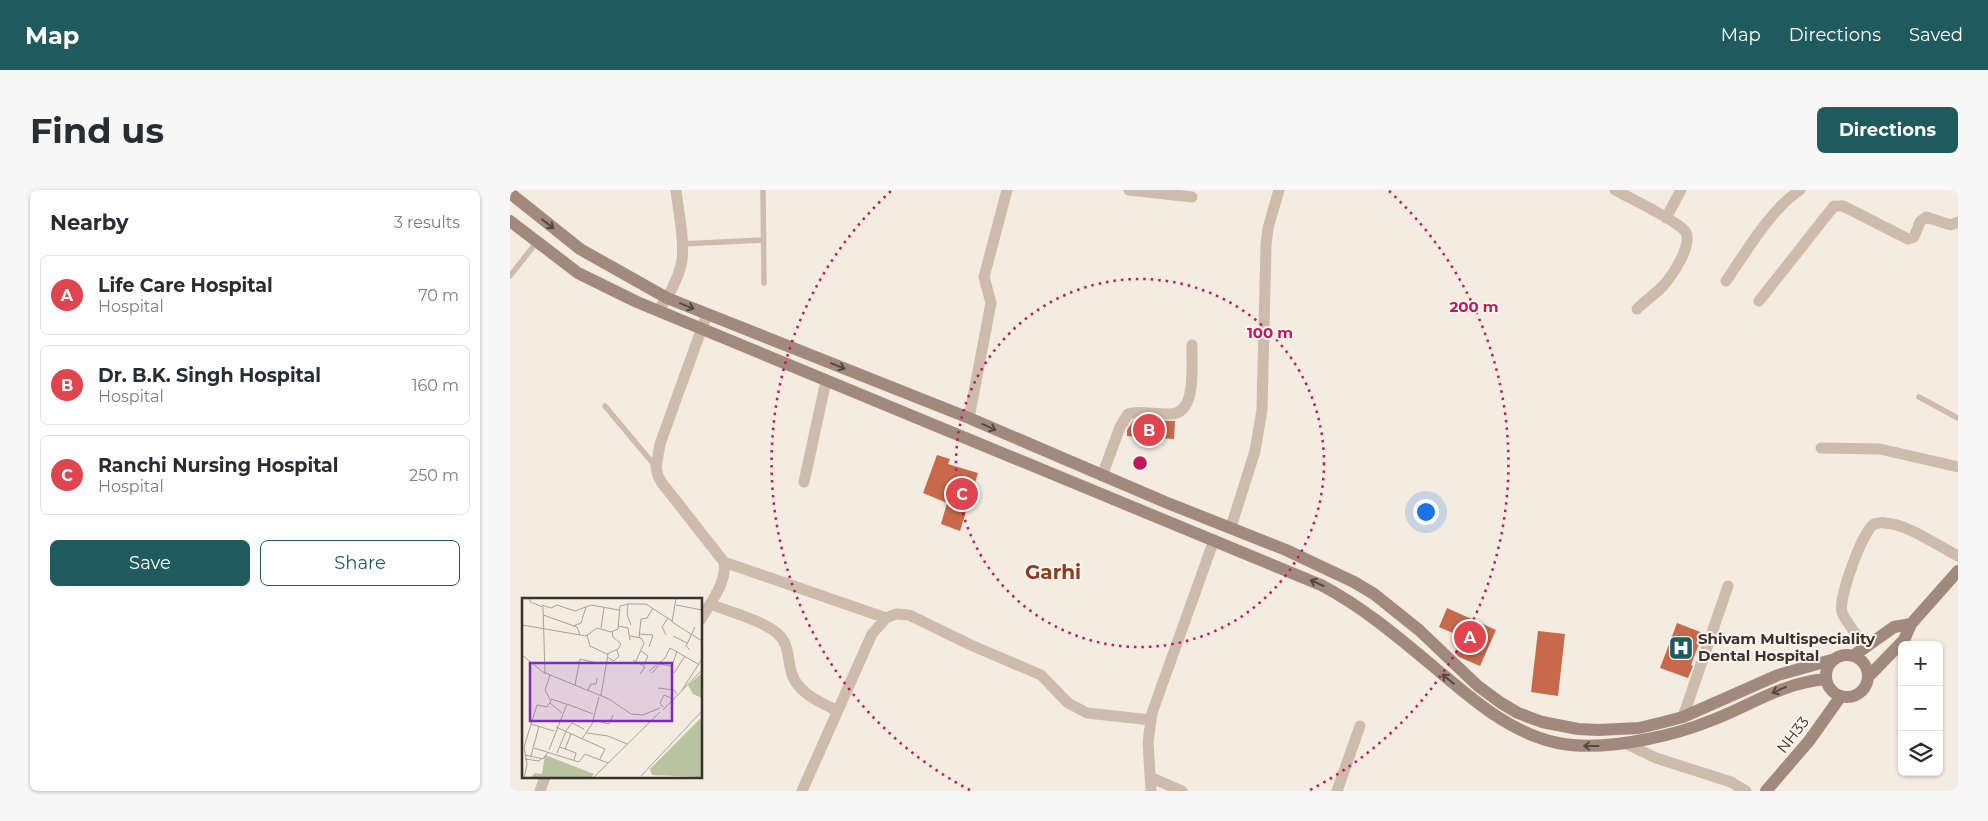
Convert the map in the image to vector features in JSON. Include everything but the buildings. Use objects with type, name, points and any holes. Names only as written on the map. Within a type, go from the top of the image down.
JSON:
[{"type":"main road","points":[[510,193],[580,249],[667,298],[969,418],[1102,476],[1310,560],[1374,594],[1440,648],[1478,686],[1518,713],[1542,722],[1561,727],[1598,730],[1639,728],[1683,717],[1778,675],[1844,655],[1853,656],[1861,660],[1867,668],[1866,686],[1859,693],[1850,697],[1841,696],[1829,686],[1826,679],[1826,671],[1835,659]]},
{"type":"main road","points":[[510,221],[536,243],[585,277],[658,311],[1321,585],[1351,602],[1393,633],[1473,700],[1512,726],[1535,736],[1577,746],[1625,743],[1689,728],[1710,721],[1786,687],[1807,681],[1826,679]]},
{"type":"main road","points":[[1868,677],[1904,640],[1911,624],[1958,571]]},
{"type":"main road","points":[[1853,656],[1894,627],[1911,624]]},
{"type":"main road","name":"NH33","points":[[1766,791],[1809,742],[1841,696]]},
{"type":"street","points":[[658,311],[667,298],[682,263],[682,244],[676,190]]},
{"type":"street","points":[[969,418],[991,303],[984,277],[1007,190]]},
{"type":"street","points":[[1129,190],[1192,197]]},
{"type":"street","points":[[1230,528],[1255,451],[1262,410],[1266,245],[1268,228],[1279,190]]},
{"type":"street","points":[[1615,190],[1666,218],[1686,232],[1688,239],[1686,248],[1663,286],[1636,308]]},
{"type":"street","points":[[1666,218],[1681,190]]},
{"type":"street","points":[[1726,281],[1778,209],[1800,190]]},
{"type":"street","points":[[1759,301],[1834,206],[1843,206],[1908,239],[1914,237],[1920,222],[1926,217],[1951,225],[1958,222]]},
{"type":"street","points":[[702,617],[723,580],[724,562],[662,483],[656,467],[660,444],[708,314]]},
{"type":"street","points":[[1102,476],[1120,427],[1128,414],[1136,412],[1172,414],[1180,413],[1185,408],[1190,399],[1192,345]]},
{"type":"street","points":[[804,482],[826,381]]},
{"type":"street","points":[[1821,448],[1880,449],[1958,467]]},
{"type":"street","points":[[1866,647],[1842,614],[1841,606],[1860,546],[1867,532],[1875,524],[1885,522],[1896,525],[1958,556]]},
{"type":"street","points":[[1151,791],[1152,778],[1148,742],[1151,720],[1214,540]]},
{"type":"street","points":[[724,562],[886,618]]},
{"type":"street","points":[[1683,717],[1728,586]]},
{"type":"street","points":[[710,604],[765,626],[778,634],[786,644],[793,678],[799,687],[812,697],[837,711]]},
{"type":"street","points":[[802,791],[872,634],[886,618],[896,614],[909,615],[973,646],[1041,675],[1056,693],[1078,709],[1088,713],[1151,720]]},
{"type":"street","points":[[1337,791],[1360,726]]},
{"type":"street","points":[[1625,743],[1656,758],[1731,782],[1746,791]]},
{"type":"street","points":[[540,791],[545,778]]},
{"type":"street","points":[[1152,778],[1182,791]]},
{"type":"lane","points":[[763,190],[764,283]]},
{"type":"lane","points":[[682,244],[763,240]]},
{"type":"lane","points":[[510,276],[536,243]]},
{"type":"lane","points":[[1919,396],[1958,418]]},
{"type":"lane","points":[[604,406],[656,467]]},
{"type":"place","name":"Dr. B.K. Singh Hospital","points":[[1149,430]]},
{"type":"place","name":"Ranchi Nursing Hospital","points":[[962,494]]},
{"type":"place","name":"Life Care Hospital","points":[[1470,637]]},
{"type":"place","name":"Shivam Multispeciality Dental Hospital","points":[[1681,648]]},
{"type":"district","name":"Garhi","points":[[1053,572]]}]
